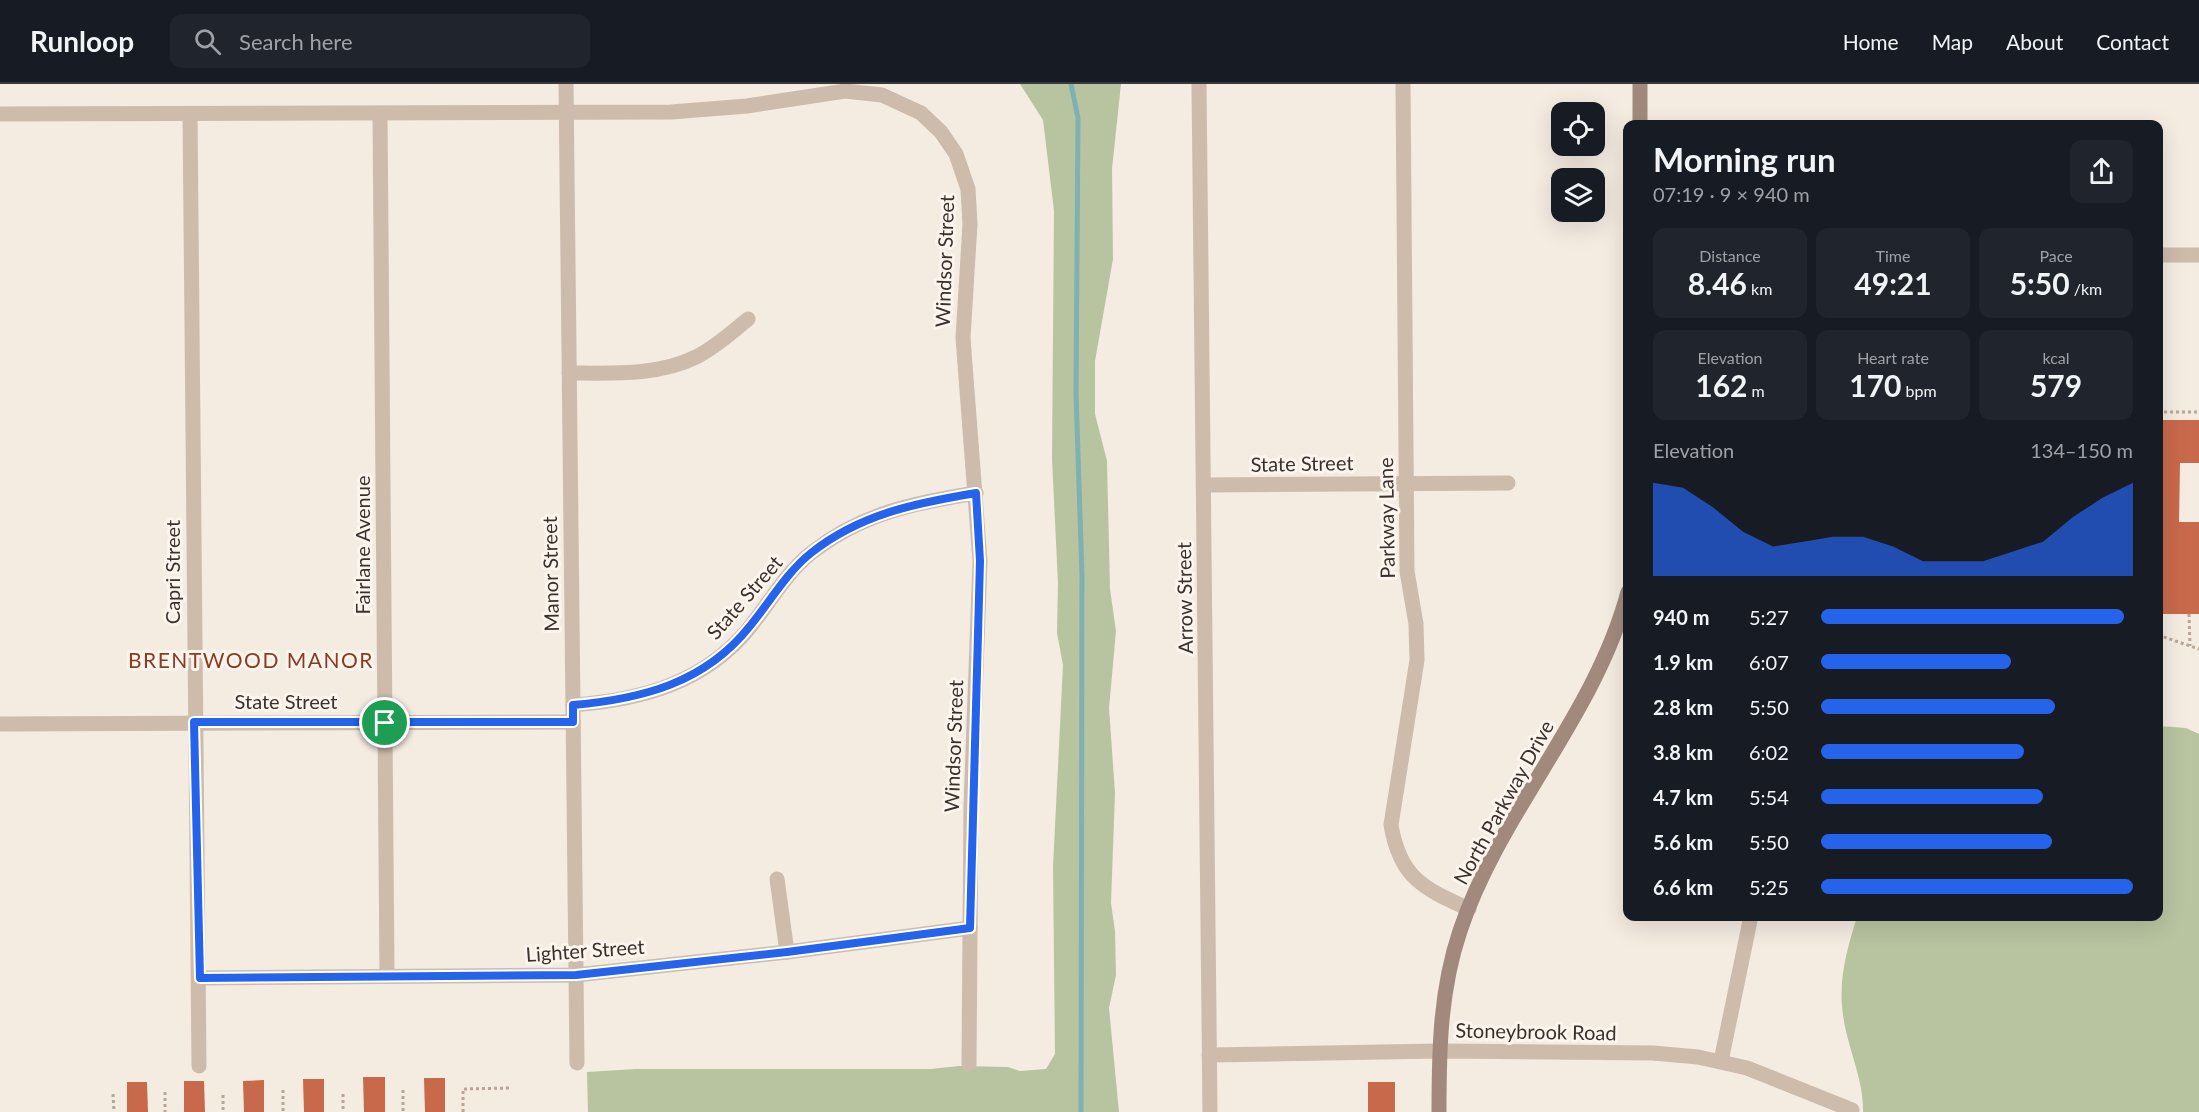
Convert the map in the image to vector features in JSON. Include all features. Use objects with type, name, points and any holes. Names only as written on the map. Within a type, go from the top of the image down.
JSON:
[{"type":"main road","points":[[1640,84],[1640,120]]},
{"type":"main road","name":"North Parkway Drive","points":[[1439,1112],[1439,1051],[1447,982],[1469,909],[1488,865],[1589,689],[1613,639],[1623,608]]},
{"type":"street","name":"Manor Street","points":[[566,84],[577,1063]]},
{"type":"street","name":"Arrow Street","points":[[1199,84],[1210,1112]]},
{"type":"street","name":"Parkway Lane","points":[[1403,84],[1407,571],[1418,647],[1390,825],[1398,855],[1414,879],[1422,886],[1469,909]]},
{"type":"street","name":"Windsor Street","points":[[0,114],[380,114],[710,110],[855,91],[896,100],[931,121],[956,154],[970,200],[963,338],[980,561],[970,928],[969,1064]]},
{"type":"street","name":"Capri Street","points":[[190,114],[194,722],[200,978],[199,1066]]},
{"type":"street","name":"Fairlane Avenue","points":[[380,114],[387,976]]},
{"type":"street","points":[[2163,255],[2199,255]]},
{"type":"street","points":[[569,373],[644,371],[688,360],[718,344],[748,319]]},
{"type":"street","name":"State Street","points":[[1204,485],[1508,483]]},
{"type":"street","name":"State Street","points":[[573,705],[642,696],[689,678],[715,661],[738,640],[797,567],[823,544],[894,509],[976,493]]},
{"type":"street","name":"State Street","points":[[0,724],[573,722]]},
{"type":"street","points":[[777,879],[787,952]]},
{"type":"street","points":[[1721,1061],[1750,921]]},
{"type":"street","name":"Lighter Street","points":[[200,978],[576,975],[787,952],[970,928]]},
{"type":"street","name":"Stoneybrook Road","points":[[1209,1055],[1439,1051],[1653,1053],[1721,1061],[1763,1073],[1852,1110]]},
{"type":"path","points":[[2163,412],[2199,412]]},
{"type":"path","points":[[2189,614],[2190,646]]},
{"type":"path","points":[[2163,637],[2199,650]]},
{"type":"path","points":[[463,1112],[463,1089],[512,1088]]},
{"type":"path","points":[[283,1090],[283,1112]]},
{"type":"path","points":[[403,1090],[403,1112]]},
{"type":"path","points":[[165,1092],[165,1112]]},
{"type":"path","points":[[113,1094],[114,1112]]},
{"type":"path","points":[[343,1094],[343,1112]]},
{"type":"path","points":[[223,1095],[223,1112]]},
{"type":"green space","points":[[1020,84],[1121,84],[1112,169],[1113,259],[1095,361],[1095,414],[1107,461],[1110,589],[1116,631],[1109,708],[1115,793],[1111,903],[1115,931],[1116,975],[1109,1008],[1119,1112],[588,1112],[587,1072],[636,1069],[931,1069],[959,1066],[1008,1067],[1020,1071],[1046,1069],[1055,1054],[1053,867],[1063,665],[1057,633],[1058,583],[1052,459],[1054,211],[1043,120]]},
{"type":"green space","points":[[2163,726],[2186,728],[2199,734],[2199,1112],[1863,1112],[1859,1077],[1846,1032],[1842,1007],[1842,981],[1856,921],[2163,921]]},
{"type":"building","points":[[2163,420],[2199,420],[2199,463],[2180,463],[2179,522],[2199,522],[2199,614],[2163,614]]},
{"type":"building","points":[[363,1077],[385,1077],[385,1112],[364,1112]]},
{"type":"building","points":[[424,1078],[445,1078],[445,1112],[425,1112]]},
{"type":"building","points":[[303,1079],[324,1079],[324,1112],[304,1112]]},
{"type":"building","points":[[264,1080],[264,1112],[244,1112],[243,1081]]},
{"type":"building","points":[[184,1081],[204,1081],[205,1112],[184,1112]]},
{"type":"building","points":[[127,1082],[147,1082],[148,1112],[127,1112]]},
{"type":"building","points":[[1368,1082],[1395,1082],[1395,1112],[1368,1112]]},
{"type":"waterway","points":[[1071,84],[1078,118],[1076,393],[1082,576],[1081,1112]]},
{"type":"district","name":"BRENTWOOD MANOR","points":[[251,659]]},
{"type":"route","points":[[976,493],[980,561],[971,807],[970,928],[787,952],[576,975],[200,978],[194,722],[385,723],[573,722],[573,705],[642,696],[673,685],[703,670],[738,640],[778,588],[809,555],[823,544],[886,511],[921,502],[976,493]]}]
